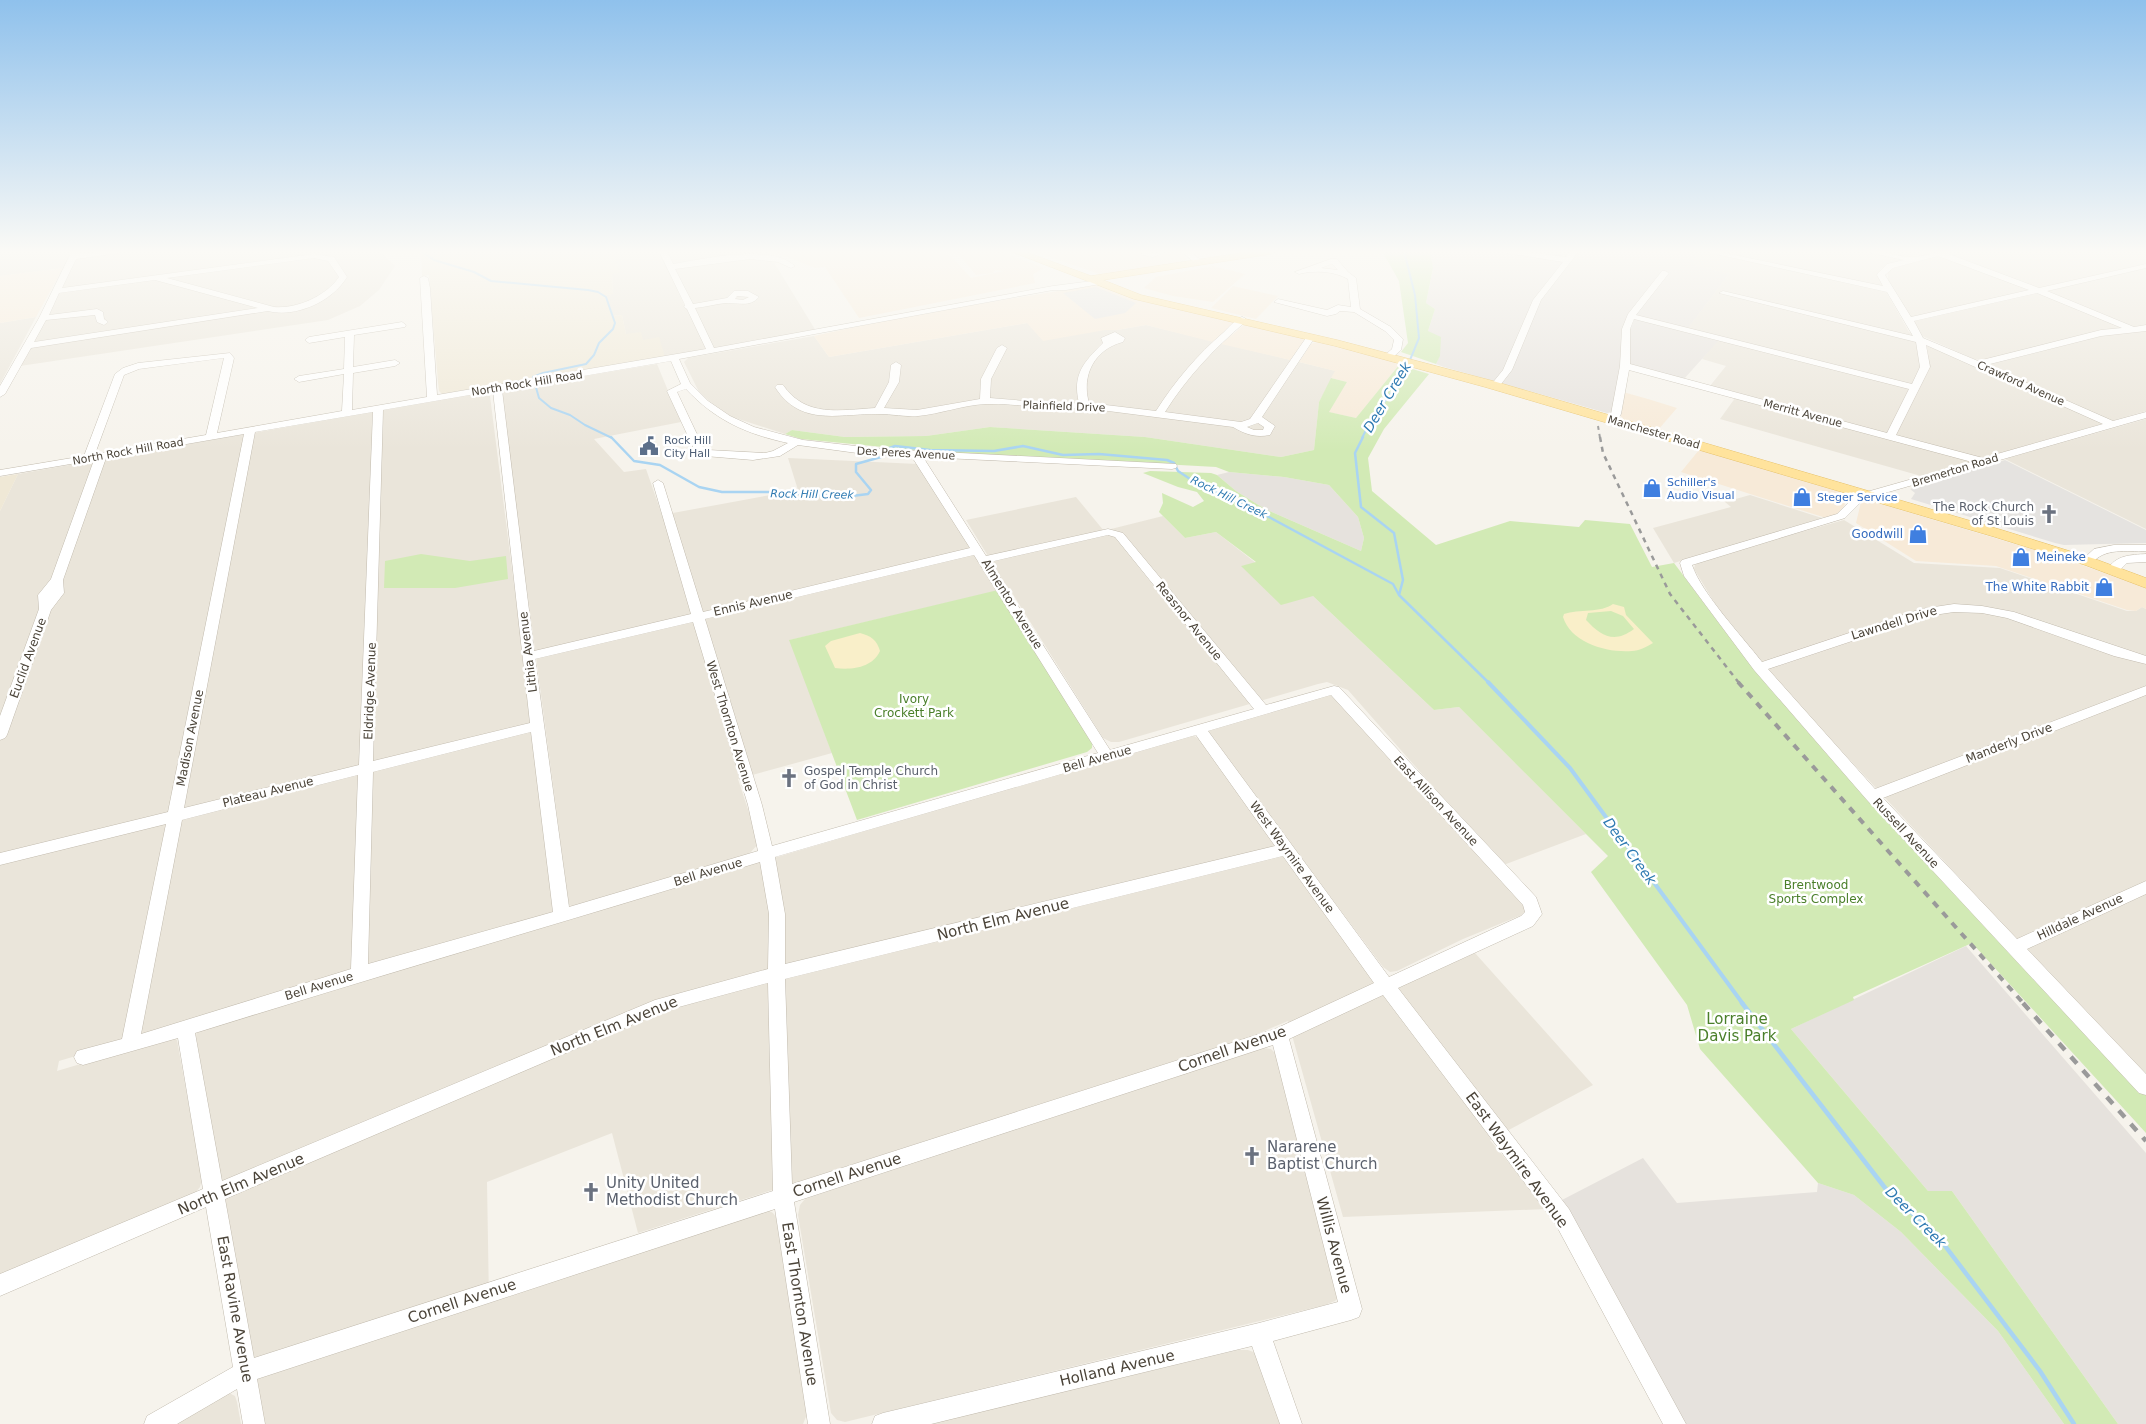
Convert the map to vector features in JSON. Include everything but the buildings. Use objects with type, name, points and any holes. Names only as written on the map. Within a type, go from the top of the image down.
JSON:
[{"type":"main road","name":"Manchester Road","points":[[1231,317],[1495,386],[2087,561],[2146,583]]},
{"type":"street","points":[[0,394],[43,318],[48,317]]},
{"type":"street","points":[[100,317],[100,320],[104,322]]},
{"type":"street","points":[[26,346],[213,317]]},
{"type":"street","points":[[428,317],[432,398]]},
{"type":"street","points":[[694,317],[711,351]]},
{"type":"street","name":"North Rock Hill Road","points":[[0,473],[674,358],[890,317]]},
{"type":"street","points":[[1366,317],[1388,330],[1399,339],[1393,358]]},
{"type":"street","points":[[1495,386],[1506,370],[1529,317]]},
{"type":"street","points":[[1612,420],[1616,414],[1625,366],[1626,329],[1630,317]]},
{"type":"street","points":[[1637,317],[1914,387]]},
{"type":"street","name":"Crawford Avenue","points":[[1827,317],[1918,339],[1939,346],[2113,425]]},
{"type":"street","points":[[1890,436],[1925,367],[1925,358],[1918,339],[1906,317]]},
{"type":"street","points":[[1908,320],[1919,317]]},
{"type":"street","points":[[2104,317],[2134,330]]},
{"type":"street","points":[[1160,413],[1173,391],[1193,365],[1242,320]]},
{"type":"street","points":[[309,340],[402,325]]},
{"type":"street","points":[[1978,364],[2101,333],[2146,328]]},
{"type":"street","points":[[347,413],[350,334]]},
{"type":"street","points":[[1255,420],[1311,337]]},
{"type":"street","points":[[1085,405],[1080,391],[1082,374],[1094,356],[1108,344]]},
{"type":"street","points":[[985,401],[986,379],[1002,348]]},
{"type":"street","points":[[88,458],[127,370],[225,355],[210,437]]},
{"type":"street","name":"Des Peres Avenue","points":[[674,358],[687,385],[703,402],[741,425],[796,442],[838,449],[916,454],[1172,466]]},
{"type":"street","points":[[299,379],[395,363]]},
{"type":"street","points":[[878,411],[894,382],[896,365]]},
{"type":"street","name":"Merritt Avenue","points":[[1625,366],[1982,461]]},
{"type":"street","points":[[668,380],[699,449],[705,452],[769,456],[789,449],[796,442]]},
{"type":"street","points":[[672,391],[687,385]]},
{"type":"street","name":"Plainfield Drive","points":[[780,387],[787,398],[809,410],[837,414],[878,411],[916,414],[985,401],[1061,408],[1085,405],[1160,413],[1237,425],[1252,433],[1266,433],[1270,426],[1255,420],[1237,425]]},
{"type":"street","name":"Lithia Avenue","points":[[497,388],[528,656],[562,916]]},
{"type":"street","name":"Eldridge Avenue","points":[[359,974],[378,408]]},
{"type":"street","name":"Bremerton Road","points":[[1686,563],[1841,516],[1848,511],[1857,498],[1982,461],[2144,417]]},
{"type":"street","name":"Madison Avenue","points":[[130,1045],[250,430]]},
{"type":"street","name":"Almentor Avenue","points":[[916,454],[1107,756]]},
{"type":"street","name":"Euclid Avenue","points":[[0,735],[45,609],[58,593],[57,580],[101,456]]},
{"type":"street","name":"West Thornton Avenue","points":[[658,483],[755,805],[772,880],[776,914],[776,974]]},
{"type":"street","name":"Ennis Avenue","points":[[528,656],[697,616],[981,555],[1108,532],[1114,533]]},
{"type":"street","name":"Reasnor Avenue","points":[[1114,533],[1119,536],[1263,711]]},
{"type":"street","points":[[2087,561],[2093,553],[2101,550],[2146,548]]},
{"type":"street","points":[[2113,570],[2121,561],[2146,558]]},
{"type":"street","name":"Russell Avenue","points":[[1686,563],[1690,576],[1703,595],[1759,667],[1872,796],[2146,1087]]},
{"type":"street","name":"Lawndell Drive","points":[[1759,667],[1925,612],[1954,608],[1985,611],[2026,620],[2143,660]]},
{"type":"street","name":"Bell Avenue","points":[[83,1057],[130,1045],[359,974],[562,916],[766,854],[1334,690]]},
{"type":"street","name":"East Allison Avenue","points":[[1334,690],[1530,902],[1534,914]]},
{"type":"street","name":"Manderly Drive","points":[[1872,796],[2146,690]]},
{"type":"street","name":"Plateau Avenue","points":[[0,859],[537,726]]},
{"type":"street","name":"West Waymire Avenue","points":[[1198,729],[1386,986]]},
{"type":"street","name":"North Elm Avenue","points":[[0,1285],[661,1005],[776,974],[1286,849]]},
{"type":"street","name":"Hilldale Avenue","points":[[2014,948],[2146,887]]},
{"type":"street","name":"Cornell Avenue","points":[[154,1424],[246,1372],[1279,1035],[1527,922],[1534,914]]},
{"type":"street","name":"East Thornton Avenue","points":[[776,974],[783,1196],[819,1424]]},
{"type":"street","name":"East Waymire Avenue","points":[[1386,986],[1562,1216],[1675,1424]]},
{"type":"street","name":"East Ravine Avenue","points":[[185,1028],[254,1424]]},
{"type":"street","name":"Willis Avenue","points":[[1279,1035],[1351,1309]]},
{"type":"street","name":"Holland Avenue","points":[[883,1424],[1259,1334],[1351,1309]]},
{"type":"street","points":[[1259,1334],[1291,1424]]},
{"type":"shaded area","points":[[0,317],[33,317],[0,323]]},
{"type":"shaded area","points":[[36,317],[0,384],[0,323]]},
{"type":"shaded area","points":[[45,317],[334,317],[328,320],[20,366]]},
{"type":"shaded area","points":[[433,317],[623,317],[626,334],[641,332],[643,340],[659,337],[665,357],[442,394],[439,391]]},
{"type":"shaded area","points":[[623,317],[808,317],[816,331],[665,357],[642,340],[626,334]]},
{"type":"shaded area","points":[[898,317],[1218,317],[1231,321],[1234,325],[1213,342],[1146,325],[1043,341],[1027,323],[829,357],[814,336]]},
{"type":"shaded area","points":[[1432,317],[1696,317],[1685,332],[1718,341],[1684,379],[1621,363],[1612,412],[1607,413],[1436,364],[1440,355],[1428,331]]},
{"type":"shaded area","points":[[1696,317],[1901,317],[1909,332],[1935,347],[1981,367],[2104,335],[1981,360],[1974,359],[1920,335],[1909,317],[2146,317],[2146,411],[1921,476],[1720,419],[1738,394],[1710,386],[1726,366],[1702,359],[1720,337],[1687,329]]},
{"type":"shaded area","points":[[1027,323],[1117,330],[1146,325],[1336,371],[1319,402],[1314,450],[1281,457],[1145,437],[990,427],[926,436],[845,437],[792,430],[785,434],[729,416],[700,394],[684,362],[688,358],[814,336],[829,357]]},
{"type":"shaded area","points":[[1244,325],[1302,338],[1305,341],[1290,360],[1221,344]]},
{"type":"shaded area","points":[[1317,342],[1399,365],[1356,418],[1328,412],[1347,382],[1331,378],[1335,371],[1299,362],[1311,344]]},
{"type":"shaded area","points":[[657,364],[681,422],[594,439],[624,472],[646,469],[662,515],[798,490],[788,458],[918,464],[981,563],[1110,535],[1115,537],[1165,600],[1175,597],[1124,535],[1111,529],[1163,516],[1185,538],[1216,532],[1256,563],[1242,566],[1313,596],[1434,710],[1459,707],[1586,834],[1493,869],[1527,909],[1524,914],[1463,939],[1397,971],[1390,972],[1383,967],[1208,733],[1208,729],[1330,693],[1425,793],[1436,790],[1348,690],[1327,682],[1119,742],[1111,742],[1103,738],[1009,588],[790,640],[832,753],[738,779],[758,844],[750,853],[735,860],[573,907],[569,905],[501,394],[507,389]]},
{"type":"shaded area","points":[[1623,392],[1677,408],[1658,430],[1621,417]]},
{"type":"shaded area","points":[[487,393],[490,396],[555,909],[547,916],[59,1061],[57,1071],[164,1039],[173,1037],[177,1040],[202,1179],[200,1187],[192,1197],[0,1275],[0,511],[18,474]]},
{"type":"shaded area","points":[[2146,419],[2146,529],[2005,459]]},
{"type":"shaded area","points":[[1699,450],[1844,493],[1849,497],[1840,513],[1826,518],[1681,472]]},
{"type":"shaded area","points":[[2005,460],[2146,530],[2146,543],[2064,545],[1911,499],[1915,493],[1910,489]]},
{"type":"shaded area","points":[[1229,472],[1284,477],[1329,485],[1358,517],[1364,538],[1361,551],[1265,509],[1236,491],[1217,475]]},
{"type":"shaded area","points":[[18,474],[0,511],[0,477]]},
{"type":"shaded area","points":[[1750,495],[1822,518],[1674,563],[1653,528],[1731,507],[1725,502]]},
{"type":"shaded area","points":[[1076,497],[1104,531],[988,556],[966,520]]},
{"type":"shaded area","points":[[1864,499],[2055,556],[2134,583],[2146,588],[2146,609],[2142,607],[2136,611],[2127,610],[1996,566],[1916,561],[1856,523],[1861,502]]},
{"type":"shaded area","points":[[1844,520],[1914,563],[2000,568],[2127,611],[2136,611],[2142,607],[2146,609],[2146,1078],[1794,700],[1717,607],[1694,569],[1695,565],[1704,559]]},
{"type":"shaded area","points":[[1186,736],[1194,736],[1199,739],[1384,994],[1475,953],[1593,1085],[1490,1140],[1547,1209],[1343,1217],[1288,1021],[1250,1037],[638,1233],[612,1133],[487,1182],[489,1301],[768,1210],[778,1220],[807,1414],[803,1424],[265,1424],[196,1036],[197,1031],[202,1027]]},
{"type":"shaded area","points":[[1966,946],[2146,1153],[2146,1424],[2118,1424],[1952,1191],[1928,1191],[1791,1029]]},
{"type":"shaded area","points":[[1264,1048],[1271,1049],[1276,1054],[1340,1296],[1335,1301],[845,1422],[837,1420],[831,1413],[798,1215],[800,1205],[805,1199]]},
{"type":"shaded area","points":[[1643,1158],[1677,1203],[1817,1192],[1818,1183],[1854,1195],[1901,1232],[1998,1331],[2064,1424],[1685,1424],[1560,1201]]},
{"type":"shaded area","points":[[1238,1350],[1248,1350],[1256,1353],[1284,1424],[929,1424]]},
{"type":"shaded area","points":[[229,1393],[235,1396],[241,1424],[172,1424]]},
{"type":"green space","points":[[1404,317],[1432,317],[1428,331],[1441,337],[1440,356],[1436,364],[1401,352],[1408,343]]},
{"type":"green space","points":[[1399,365],[1429,374],[1384,429],[1368,458],[1372,491],[1436,545],[1510,521],[1579,527],[1585,520],[1630,524],[1652,567],[1674,563],[1731,639],[2146,1094],[2146,1133],[1972,943],[1853,997],[1854,1000],[1791,1029],[1928,1191],[1952,1191],[2118,1424],[2064,1424],[1998,1331],[1901,1232],[1854,1195],[1818,1183],[1700,1049],[1687,1005],[1591,872],[1608,856],[1459,707],[1434,710],[1313,596],[1281,605],[1241,566],[1256,562],[1216,532],[1185,538],[1159,512],[1163,503],[1162,493],[1193,507],[1204,501],[1197,492],[1178,487],[1143,473],[1150,471],[1211,473],[1217,475],[1236,491],[1265,509],[1361,551],[1364,538],[1358,517],[1329,485],[1284,477],[1229,472],[1216,467],[924,451],[801,439],[785,434],[792,430],[845,437],[926,436],[990,427],[1145,437],[1281,457],[1314,450],[1319,402],[1331,378],[1347,382],[1329,412],[1356,418]]},
{"type":"green space","points":[[421,554],[470,561],[506,556],[508,579],[455,588],[384,588],[385,561]]},
{"type":"green space","name":"Ivory Crockett Park","points":[[998,590],[1092,742],[1092,748],[1087,752],[857,820],[789,640]]},
{"type":"sand","points":[[1613,604],[1624,607],[1626,615],[1653,643],[1635,651],[1601,648],[1582,640],[1574,634],[1567,626],[1563,617],[1564,614],[1608,607]],"holes":[[[1611,611],[1623,616],[1634,629],[1627,634],[1614,637],[1603,634],[1586,620],[1588,613]]]},
{"type":"sand","points":[[860,633],[870,637],[877,644],[880,651],[876,657],[861,667],[835,668],[825,646],[831,641]]},
{"type":"waterway","name":"Rock Hill Creek","points":[[612,438],[585,425],[570,415],[551,408],[539,398],[533,377],[543,373],[586,364],[594,355],[599,343],[613,329],[615,323],[613,317]]},
{"type":"waterway","name":"Deer Creek","points":[[1362,438],[1371,420],[1403,377],[1419,338],[1417,317]]},
{"type":"waterway","name":"Deer Creek","points":[[1363,437],[1355,453],[1361,507],[1394,533],[1403,580],[1399,595]]},
{"type":"waterway","name":"Rock Hill Creek","points":[[612,438],[634,461],[660,465],[699,487],[722,492],[779,492],[844,497],[868,494],[871,490],[856,472],[856,464],[881,457],[887,449],[895,446],[930,450],[994,451],[1023,446],[1063,455],[1099,454],[1167,460],[1174,463],[1178,471],[1193,481],[1267,516],[1393,584],[1399,595]]},
{"type":"waterway","name":"Deer Creek","points":[[1399,595],[1488,682]]},
{"type":"waterway","name":"Deer Creek","points":[[1488,682],[1570,768],[1743,1004]]},
{"type":"waterway","name":"Deer Creek","points":[[1742,1003],[1889,1193],[1936,1234],[2040,1371],[2074,1424]]},
{"type":"railway","points":[[1598,426],[1600,438]]},
{"type":"railway","points":[[1600,437],[1603,453],[1670,594],[1739,683]]},
{"type":"railway","points":[[1738,682],[2024,1004]]},
{"type":"railway","points":[[2023,1003],[2146,1141]]},
{"type":"place","name":"Rock Hill City Hall","points":[[649,446]]},
{"type":"place","name":"Schiller's Audio Visual","points":[[1652,488]]},
{"type":"place","name":"Steger Service","points":[[1802,497]]},
{"type":"place","name":"The Rock Church of St Louis","points":[[2049,514]]},
{"type":"place","name":"Goodwill","points":[[1918,534]]},
{"type":"place","name":"Meineke","points":[[2021,557]]},
{"type":"place","name":"The White Rabbit","points":[[2104,587]]},
{"type":"place","name":"Gospel Temple Church of God in Christ","points":[[789,778]]},
{"type":"place","name":"Nararene Baptist Church","points":[[1252,1156]]},
{"type":"place","name":"Unity United Methodist Church","points":[[591,1192]]},
{"type":"park label","name":"Brentwood Sports Complex","points":[[1816,892]]},
{"type":"park label","name":"Lorraine Davis Park","points":[[1737,1028]]}]
